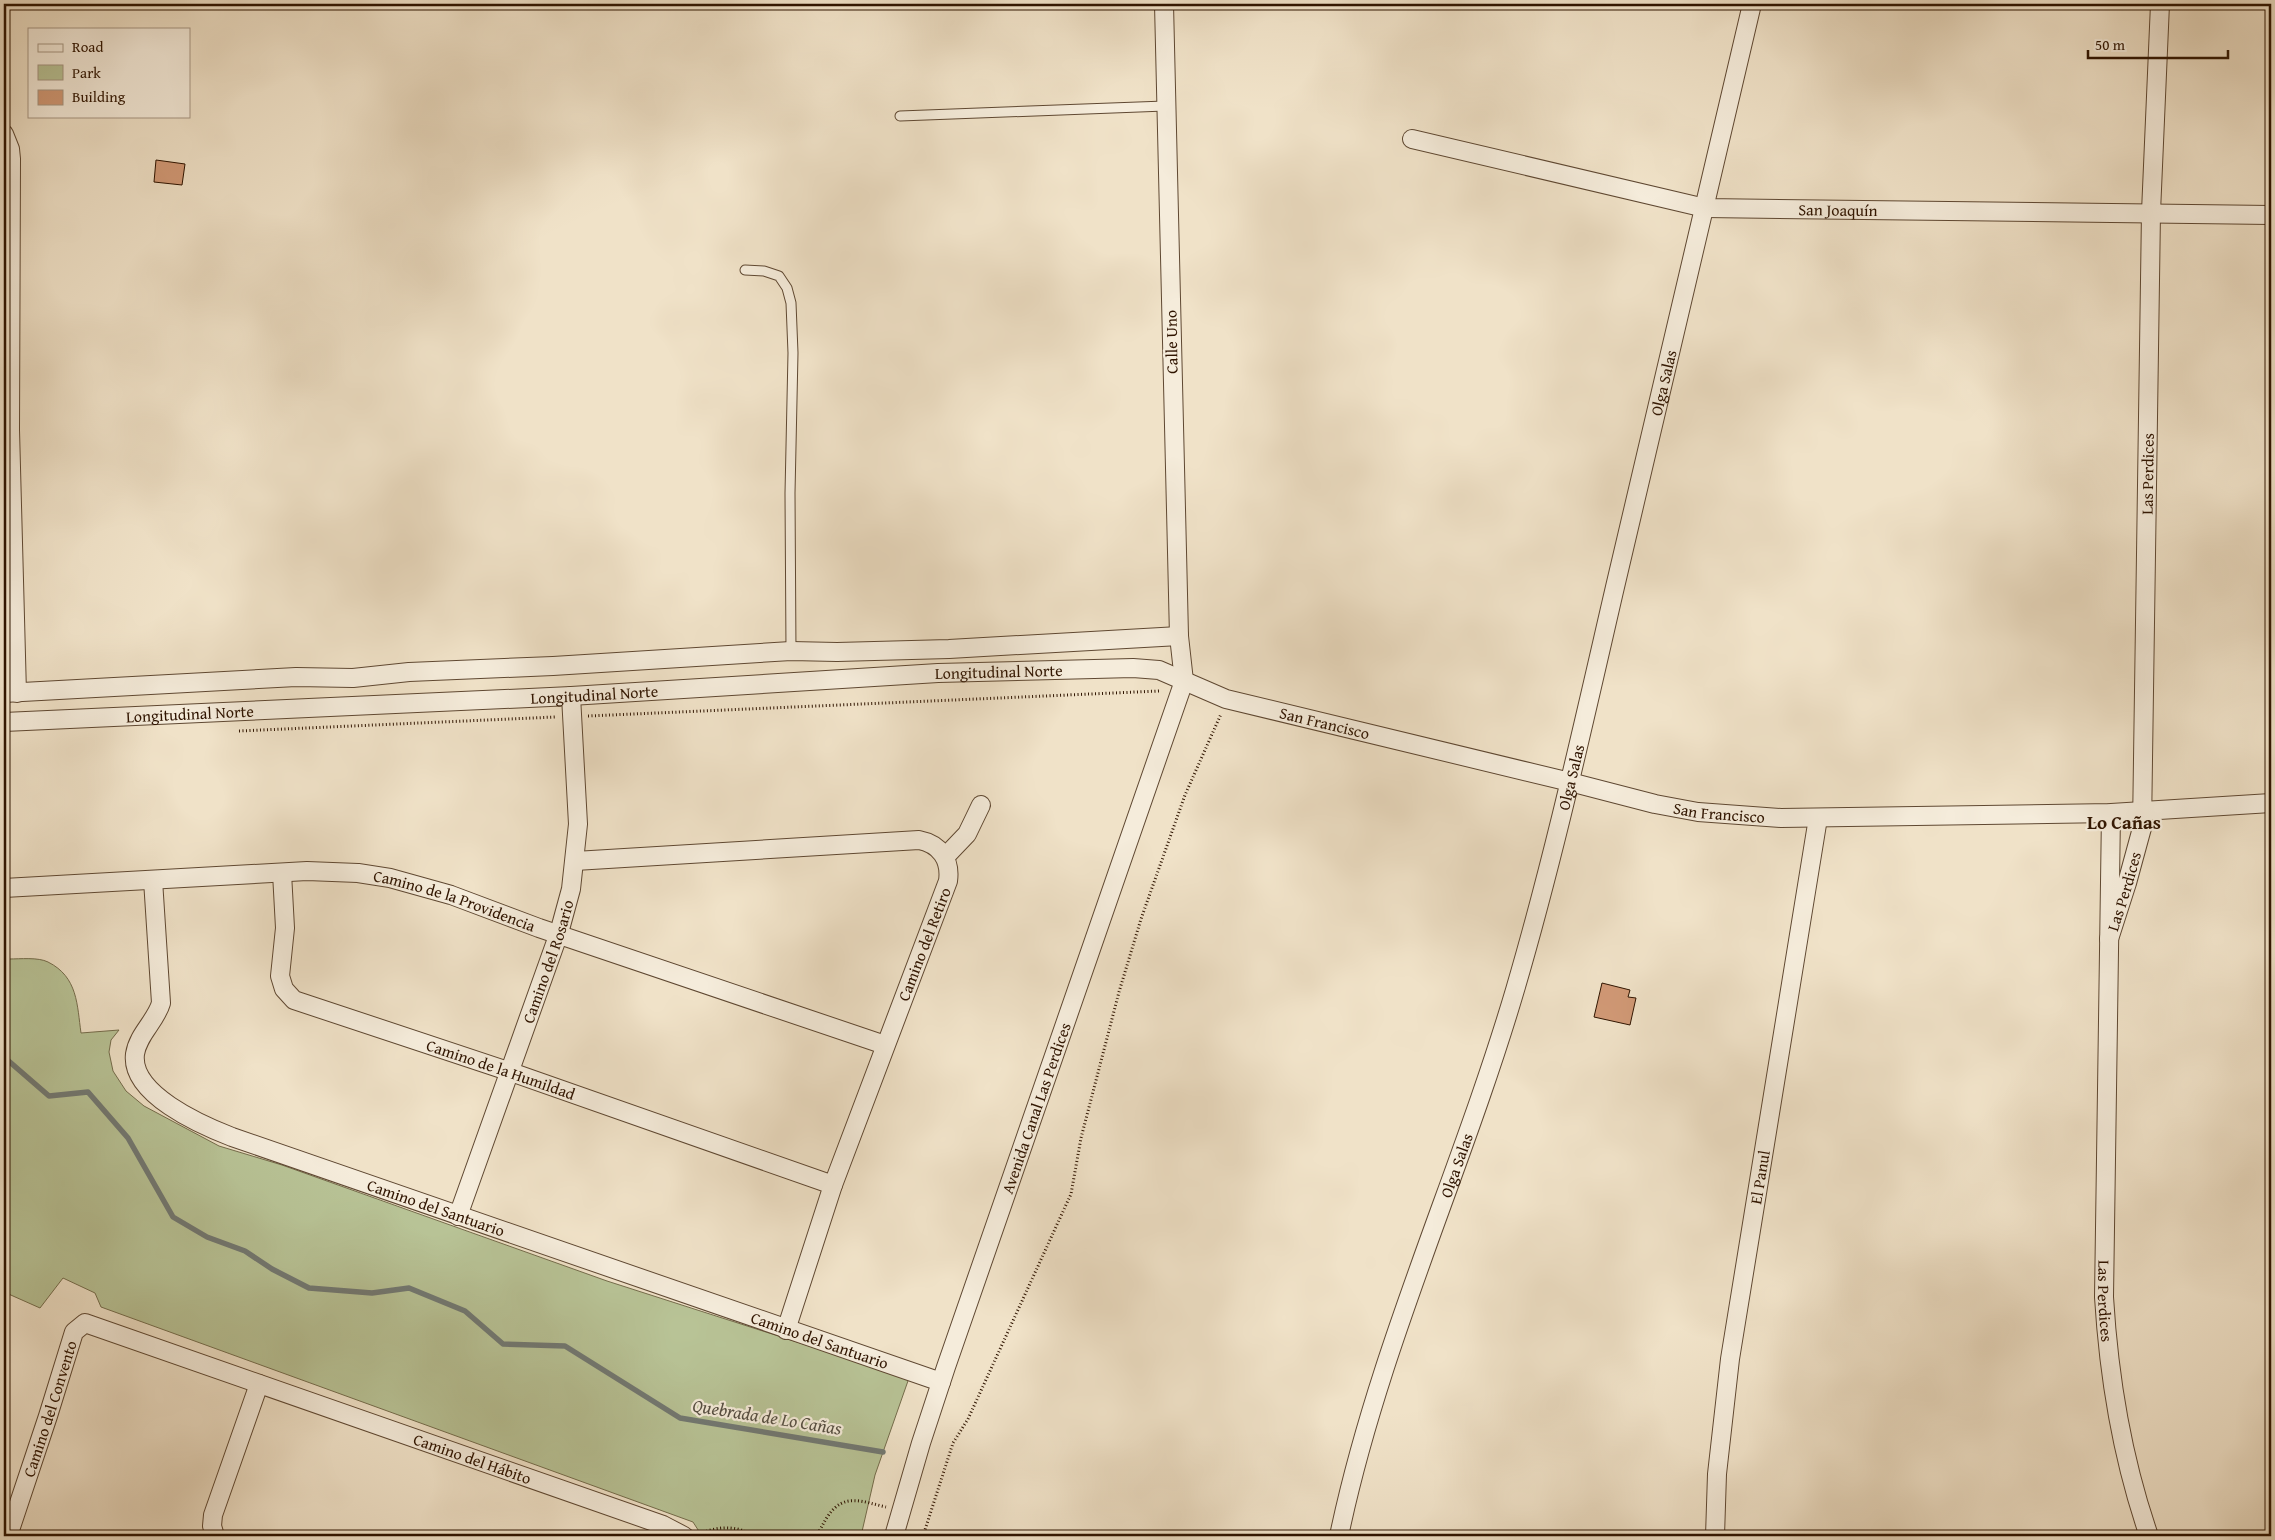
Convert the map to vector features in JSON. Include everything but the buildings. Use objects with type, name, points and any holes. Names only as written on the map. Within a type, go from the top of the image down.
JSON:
[{"type":"street","name":"Calle Uno","points":[[1164,4],[1179,636],[1184,681]]},
{"type":"street","name":"Olga Salas","points":[[1339,1536],[1346,1500],[1377,1394],[1472,1124],[1514,992],[1570,782],[1752,4]]},
{"type":"street","name":"Las Perdices","points":[[2109,939],[2128,883],[2142,828],[2151,212],[2160,4]]},
{"type":"street","points":[[4,134],[10,149],[11,159],[11,693]]},
{"type":"street","name":"San Joaquín","points":[[1412,139],[1705,208],[2151,212],[2271,215]]},
{"type":"street","name":"Longitudinal Norte","points":[[11,693],[296,677],[353,678],[409,672],[553,666],[791,651],[837,652],[949,649],[1179,636]]},
{"type":"street","name":"Longitudinal Norte","points":[[4,722],[572,696],[938,673],[1133,668],[1158,670],[1184,681]]},
{"type":"street","name":"San Francisco","points":[[1184,681],[1226,699],[1570,782],[1612,794],[1698,812],[1772,818],[1818,818],[2111,813],[2271,803]]},
{"type":"street","name":"Avenida Canal Las Perdices","points":[[894,1536],[941,1382],[1184,681]]},
{"type":"street","name":"Camino del Rosario","points":[[458,1216],[508,1071],[559,933],[571,889],[578,824],[572,696]]},
{"type":"street","points":[[575,861],[919,840],[934,845],[945,857],[967,834],[981,805]]},
{"type":"street","name":"Las Perdices","points":[[2111,813],[2104,1263],[2106,1332],[2110,1375],[2121,1440],[2132,1486],[2149,1536]]},
{"type":"street","name":"El Panul","points":[[1715,1536],[1720,1446],[1730,1360],[1818,818]]},
{"type":"street","name":"Camino del Retiro","points":[[786,1330],[833,1185],[948,881],[949,873],[945,857]]},
{"type":"street","name":"Camino de la Providencia","points":[[4,888],[282,873],[333,872],[390,878],[451,895],[885,1045]]},
{"type":"street","name":"Camino de la Humildad","points":[[282,873],[285,928],[280,976],[287,995],[302,1004],[508,1071],[833,1185]]},
{"type":"street","name":"Camino del Santuario","points":[[153,880],[161,1002],[154,1021],[141,1037],[135,1054],[137,1071],[147,1086],[185,1115],[232,1138],[941,1382]]},
{"type":"street","name":"Camino del Convento","points":[[8,1536],[74,1332],[85,1323],[94,1326]]},
{"type":"street","name":"Camino del Hábito","points":[[94,1326],[663,1525],[684,1536]]},
{"type":"street","points":[[209,1533],[213,1515],[259,1384]]},
{"type":"lane","points":[[900,116],[1165,106]]},
{"type":"lane","points":[[745,270],[764,271],[779,276],[787,288],[791,303],[793,353],[790,492],[791,651]]},
{"type":"path","points":[[923,1536],[953,1443],[968,1419],[1071,1194],[1081,1138],[1119,992],[1141,919],[1185,795],[1219,720],[1226,699]]},
{"type":"path","points":[[815,1536],[832,1511],[851,1499],[901,1510]]},
{"type":"path","points":[[696,1536],[707,1531],[728,1528],[739,1529],[754,1536]]},
{"type":"green space","points":[[4,933],[9,959],[44,960],[58,968],[65,975],[71,984],[77,1002],[81,1033],[119,1030],[111,1040],[109,1052],[113,1071],[126,1091],[144,1106],[219,1146],[282,1165],[607,1281],[909,1378],[875,1475],[861,1536],[702,1536],[693,1522],[101,1307],[95,1293],[63,1278],[40,1308],[4,1292]]},
{"type":"waterway","name":"Quebrada de Lo Cañas","points":[[4,1057],[49,1096],[88,1092],[128,1138],[173,1217],[207,1237],[245,1251],[272,1269],[309,1288],[372,1293],[409,1288],[465,1311],[503,1344],[565,1346],[680,1418],[883,1452]]},
{"type":"district","name":"Lo Cañas","points":[[2124,822]]}]
